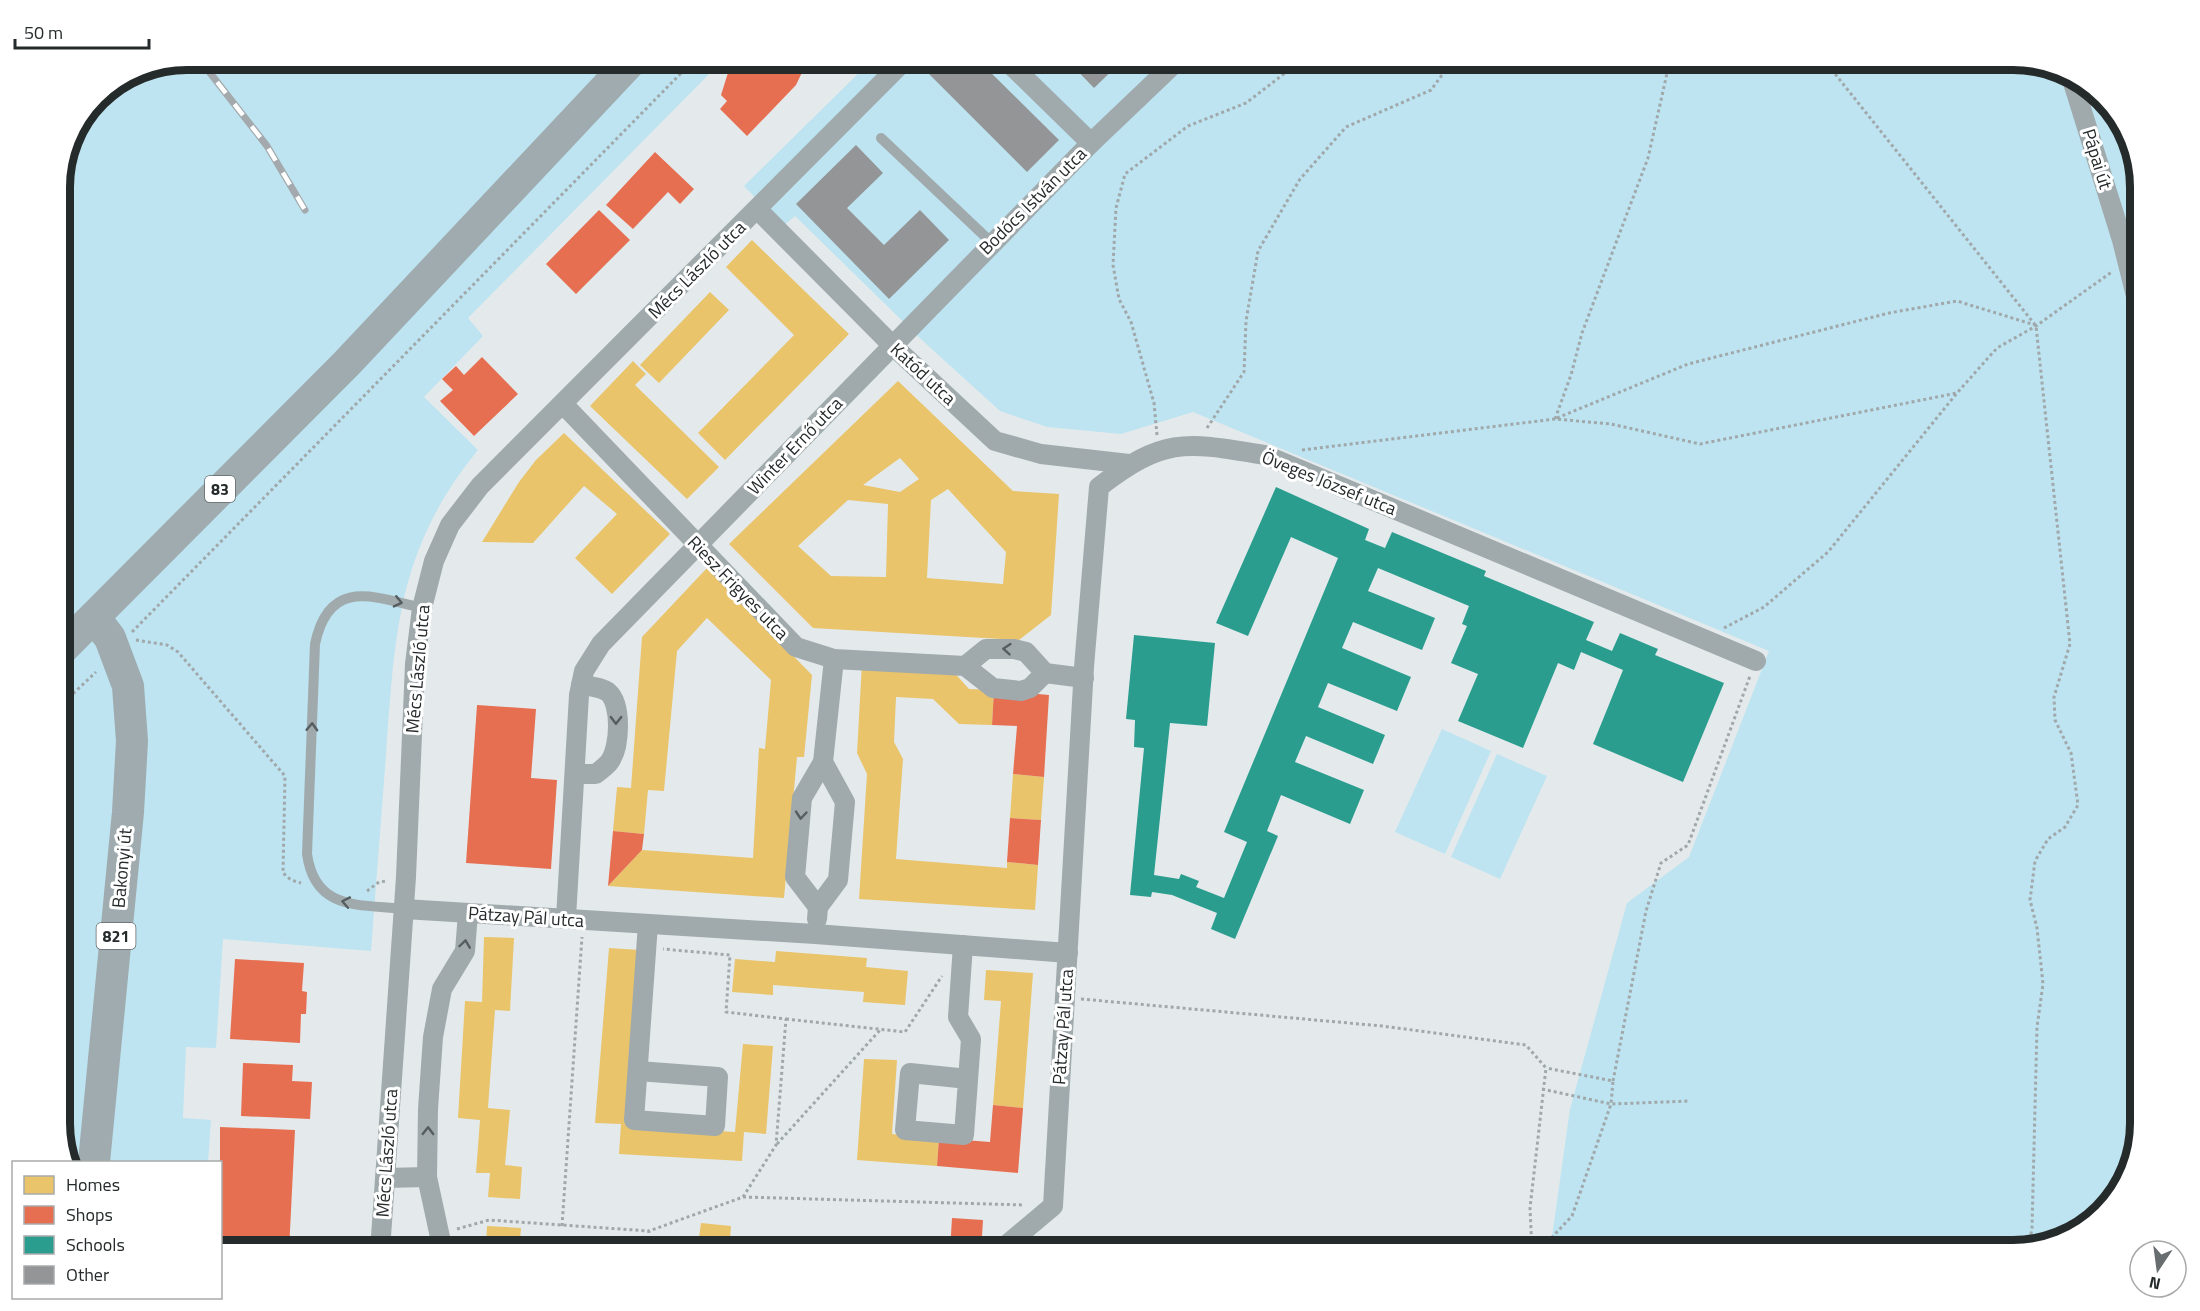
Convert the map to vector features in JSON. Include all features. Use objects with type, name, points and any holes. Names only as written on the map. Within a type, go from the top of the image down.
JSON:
[{"type":"main road","name":"83","points":[[71,640],[261,446],[347,363],[622,71]]},
{"type":"main road","name":"Bakonyi út","points":[[94,617],[110,638],[121,645],[128,686],[132,741],[128,812],[94,1161]]},
{"type":"street","name":"Bodócs István utca","points":[[892,345],[1091,143],[1167,70]]},
{"type":"street","name":"Mécs László utca","points":[[381,1240],[406,877],[415,664],[422,608],[434,561],[450,525],[480,486],[895,71]]},
{"type":"street","points":[[1017,71],[1091,143]]},
{"type":"street","name":"Pápai út","points":[[2076,89],[2129,233]]},
{"type":"street","name":"Katód utca","points":[[758,209],[892,345],[995,441],[1041,454],[1129,464]]},
{"type":"street","name":"Winter Ernő utca","points":[[574,919],[575,774],[584,671],[601,644],[698,547],[892,345]]},
{"type":"street","name":"Riesz Frigyes utca","points":[[563,404],[796,647],[834,658],[965,666]]},
{"type":"street","name":"Öveges József utca","points":[[1068,953],[1084,678],[1099,487],[1129,464],[1156,450],[1197,444],[1265,455],[1756,661]]},
{"type":"street","points":[[1045,673],[1030,688],[1021,691],[993,688],[965,666],[986,649],[1014,649],[1026,652],[1045,673],[1084,678]]},
{"type":"street","points":[[818,908],[795,877],[802,798],[823,762],[834,658]]},
{"type":"street","points":[[575,774],[596,774],[610,761],[616,744],[616,710],[612,697],[605,690],[581,685]]},
{"type":"street","points":[[815,934],[818,908],[838,880],[845,802],[823,762]]},
{"type":"street","name":"Pátzay Pál utca","points":[[404,909],[815,934],[1068,953],[1053,1206]]},
{"type":"street","points":[[441,1240],[427,1177],[433,1037],[442,989],[465,951],[468,913]]},
{"type":"street","points":[[638,1071],[718,1077],[714,1126],[634,1120],[648,924]]},
{"type":"street","points":[[963,945],[958,1017],[971,1039],[968,1079]]},
{"type":"street","points":[[385,1178],[427,1177]]},
{"type":"street","points":[[1011,1240],[1053,1206]]},
{"type":"lane","points":[[881,138],[992,243]]},
{"type":"lane","points":[[404,909],[344,903],[321,890],[313,879],[307,854],[315,644],[319,627],[334,605],[350,596],[369,595],[422,608]]},
{"type":"path","points":[[1156,450],[1158,429],[1154,403],[1131,322],[1119,299],[1113,265],[1116,208],[1125,174],[1188,126],[1246,103],[1288,70]]},
{"type":"path","points":[[1197,444],[1244,372],[1246,321],[1258,251],[1300,179],[1346,128],[1431,90],[1445,70]]},
{"type":"path","points":[[1555,419],[1571,375],[1582,333],[1648,158],[1668,70]]},
{"type":"path","points":[[1832,70],[2036,326],[2070,644],[2054,697],[2055,720],[2071,753],[2078,805],[2065,827],[2048,839],[2035,861],[2030,900],[2037,928],[2043,984],[2037,1027],[2030,1239]]},
{"type":"path","points":[[71,695],[683,71]]},
{"type":"path","points":[[1704,639],[1764,607],[1828,552],[1957,393],[1997,348],[2036,326],[2113,271]]},
{"type":"path","points":[[1555,419],[1688,364],[1889,313],[1957,301],[2036,326]]},
{"type":"path","points":[[1300,451],[1555,419],[1611,424],[1700,444],[1957,393]]},
{"type":"path","points":[[121,645],[167,645],[178,652],[285,776],[283,873],[291,880],[321,890]]},
{"type":"path","points":[[1549,1240],[1572,1216],[1611,1104],[1613,1081],[1646,911],[1661,864],[1688,845],[1756,661]]},
{"type":"path","points":[[365,892],[379,882],[406,877]]},
{"type":"path","points":[[562,1226],[574,919]]},
{"type":"path","points":[[786,1019],[905,1032],[943,974]]},
{"type":"path","points":[[1064,998],[1382,1026],[1526,1045],[1546,1068],[1613,1081]]},
{"type":"path","points":[[776,1145],[880,1030]]},
{"type":"path","points":[[1531,1240],[1530,1208],[1546,1068]]},
{"type":"path","points":[[1542,1089],[1611,1104],[1690,1101]]},
{"type":"path","points":[[744,1197],[1053,1206]]},
{"type":"path","points":[[445,1240],[489,1220],[649,1231]]},
{"type":"shaded area","points":[[2012,70],[2043,74],[2078,90],[2110,122],[2123,150],[2129,180],[2130,1124],[2126,1154],[2114,1182],[2105,1195],[2084,1216],[2071,1225],[2043,1237],[2028,1239],[1552,1240],[1570,1109],[1627,903],[1689,857],[1769,651],[1193,412],[1121,434],[1047,427],[1000,411],[924,342],[795,216],[783,226],[744,186],[861,71]]},
{"type":"shaded area","points":[[180,71],[712,71],[468,318],[483,336],[424,397],[478,450],[451,487],[431,522],[416,558],[405,594],[393,670],[371,951],[223,939],[216,1048],[186,1047],[183,1118],[211,1120],[208,1161],[77,1161],[73,1146],[71,1131],[71,180],[74,157],[79,143],[90,122],[122,90],[143,79]]},
{"type":"shaded area","points":[[1442,729],[1491,751],[1445,854],[1395,832]]},
{"type":"shaded area","points":[[1497,754],[1547,776],[1500,879],[1451,857]]},
{"type":"building: Homes","points":[[752,240],[849,334],[725,460],[698,433],[794,335],[726,267]]},
{"type":"building: Homes","points":[[710,292],[729,310],[659,383],[640,365]]},
{"type":"building: Homes","points":[[633,361],[646,374],[635,385],[719,467],[687,499],[590,406]]},
{"type":"building: Homes","points":[[898,381],[1013,491],[1059,494],[1051,615],[1019,640],[813,628],[729,544]],"holes":[[[900,458],[919,479],[900,492],[863,485]],[[948,489],[1006,552],[1003,584],[927,578],[931,500]],[[848,500],[888,504],[886,577],[831,576],[798,546]]]},
{"type":"building: Homes","points":[[564,433],[670,534],[612,594],[575,558],[617,514],[584,486],[533,543],[482,542],[519,482],[536,460]]},
{"type":"building: Homes","points":[[707,568],[812,675],[804,757],[797,757],[784,898],[608,886],[642,850],[753,858],[759,748],[765,749],[771,680],[707,618],[677,651],[664,791],[648,790],[644,834],[613,831],[617,787],[631,788],[642,637]]},
{"type":"building: Homes","points":[[862,663],[950,668],[969,689],[994,690],[992,725],[959,724],[933,699],[896,697],[894,742],[903,759],[896,859],[1007,868],[1007,862],[1038,865],[1035,910],[859,899],[867,774],[857,753]]},
{"type":"building: Homes","points":[[1013,774],[1044,777],[1041,820],[1010,818]]},
{"type":"building: Homes","points":[[484,937],[514,938],[510,1011],[495,1010],[488,1108],[510,1110],[505,1165],[522,1167],[520,1199],[488,1197],[490,1173],[476,1173],[480,1120],[458,1118],[465,1001],[482,1002]]},
{"type":"building: Homes","points":[[609,948],[640,950],[626,1125],[735,1132],[743,1044],[773,1046],[766,1134],[744,1132],[742,1161],[619,1154],[621,1124],[595,1123]]},
{"type":"building: Homes","points":[[776,951],[867,958],[866,967],[908,971],[905,1005],[863,1002],[864,992],[773,985],[773,995],[732,992],[735,959],[775,962]]},
{"type":"building: Homes","points":[[986,970],[1033,973],[1023,1108],[993,1105],[1001,1001],[984,1000]]},
{"type":"building: Homes","points":[[864,1059],[897,1060],[892,1134],[939,1138],[937,1166],[857,1160]]},
{"type":"building: Homes","points":[[701,1223],[731,1226],[730,1240],[679,1240],[679,1236],[699,1238]]},
{"type":"building: Homes","points":[[487,1226],[521,1228],[520,1240],[486,1240]]},
{"type":"building: Shops","points":[[729,71],[803,71],[796,85],[747,136],[720,109],[727,101],[721,95]]},
{"type":"building: Shops","points":[[655,152],[694,189],[680,204],[668,192],[633,229],[606,205]]},
{"type":"building: Shops","points":[[599,210],[630,240],[576,294],[546,264]]},
{"type":"building: Shops","points":[[482,357],[518,394],[474,436],[440,401],[453,390],[442,379],[456,366],[464,375]]},
{"type":"building: Shops","points":[[994,690],[1049,695],[1044,777],[1013,774],[1017,726],[992,725]]},
{"type":"building: Shops","points":[[477,705],[536,709],[531,778],[557,780],[551,869],[466,863]]},
{"type":"building: Shops","points":[[1010,818],[1041,820],[1038,865],[1007,862]]},
{"type":"building: Shops","points":[[613,831],[644,834],[642,850],[608,886]]},
{"type":"building: Shops","points":[[235,959],[304,963],[302,991],[307,992],[306,1014],[301,1014],[300,1043],[230,1039]]},
{"type":"building: Shops","points":[[243,1063],[293,1065],[292,1081],[312,1082],[310,1119],[241,1116]]},
{"type":"building: Shops","points":[[993,1105],[1023,1108],[1018,1173],[937,1166],[939,1138],[990,1142]]},
{"type":"building: Shops","points":[[220,1127],[295,1130],[290,1240],[222,1240],[222,1161],[220,1161]]},
{"type":"building: Shops","points":[[952,1218],[983,1220],[982,1240],[951,1240]]},
{"type":"building: Schools","points":[[1276,487],[1369,529],[1365,540],[1385,548],[1392,532],[1486,571],[1484,576],[1594,622],[1586,640],[1612,651],[1620,633],[1658,649],[1655,655],[1724,683],[1683,782],[1593,744],[1623,670],[1581,652],[1574,670],[1558,663],[1523,748],[1458,721],[1478,674],[1451,663],[1467,626],[1462,624],[1469,606],[1378,568],[1368,591],[1435,618],[1422,650],[1353,622],[1342,648],[1411,677],[1397,711],[1328,683],[1318,707],[1385,735],[1373,764],[1306,736],[1295,762],[1364,790],[1350,824],[1281,795],[1267,831],[1278,836],[1235,939],[1211,929],[1217,913],[1172,895],[1152,892],[1151,897],[1130,895],[1144,748],[1134,747],[1135,720],[1126,719],[1134,635],[1215,643],[1207,726],[1170,723],[1154,875],[1179,879],[1181,874],[1199,881],[1196,887],[1224,898],[1247,842],[1224,832],[1338,558],[1291,537],[1248,636],[1216,623]]},
{"type":"building: Other","points":[[1112,70],[1094,88],[1077,71]]},
{"type":"building: Other","points":[[926,71],[989,71],[1059,140],[1027,172]]},
{"type":"building: Other","points":[[856,145],[883,173],[847,208],[884,245],[920,210],[949,240],[889,299],[796,204]]},
{"type":"railway","points":[[209,71],[267,146],[305,210]]}]
